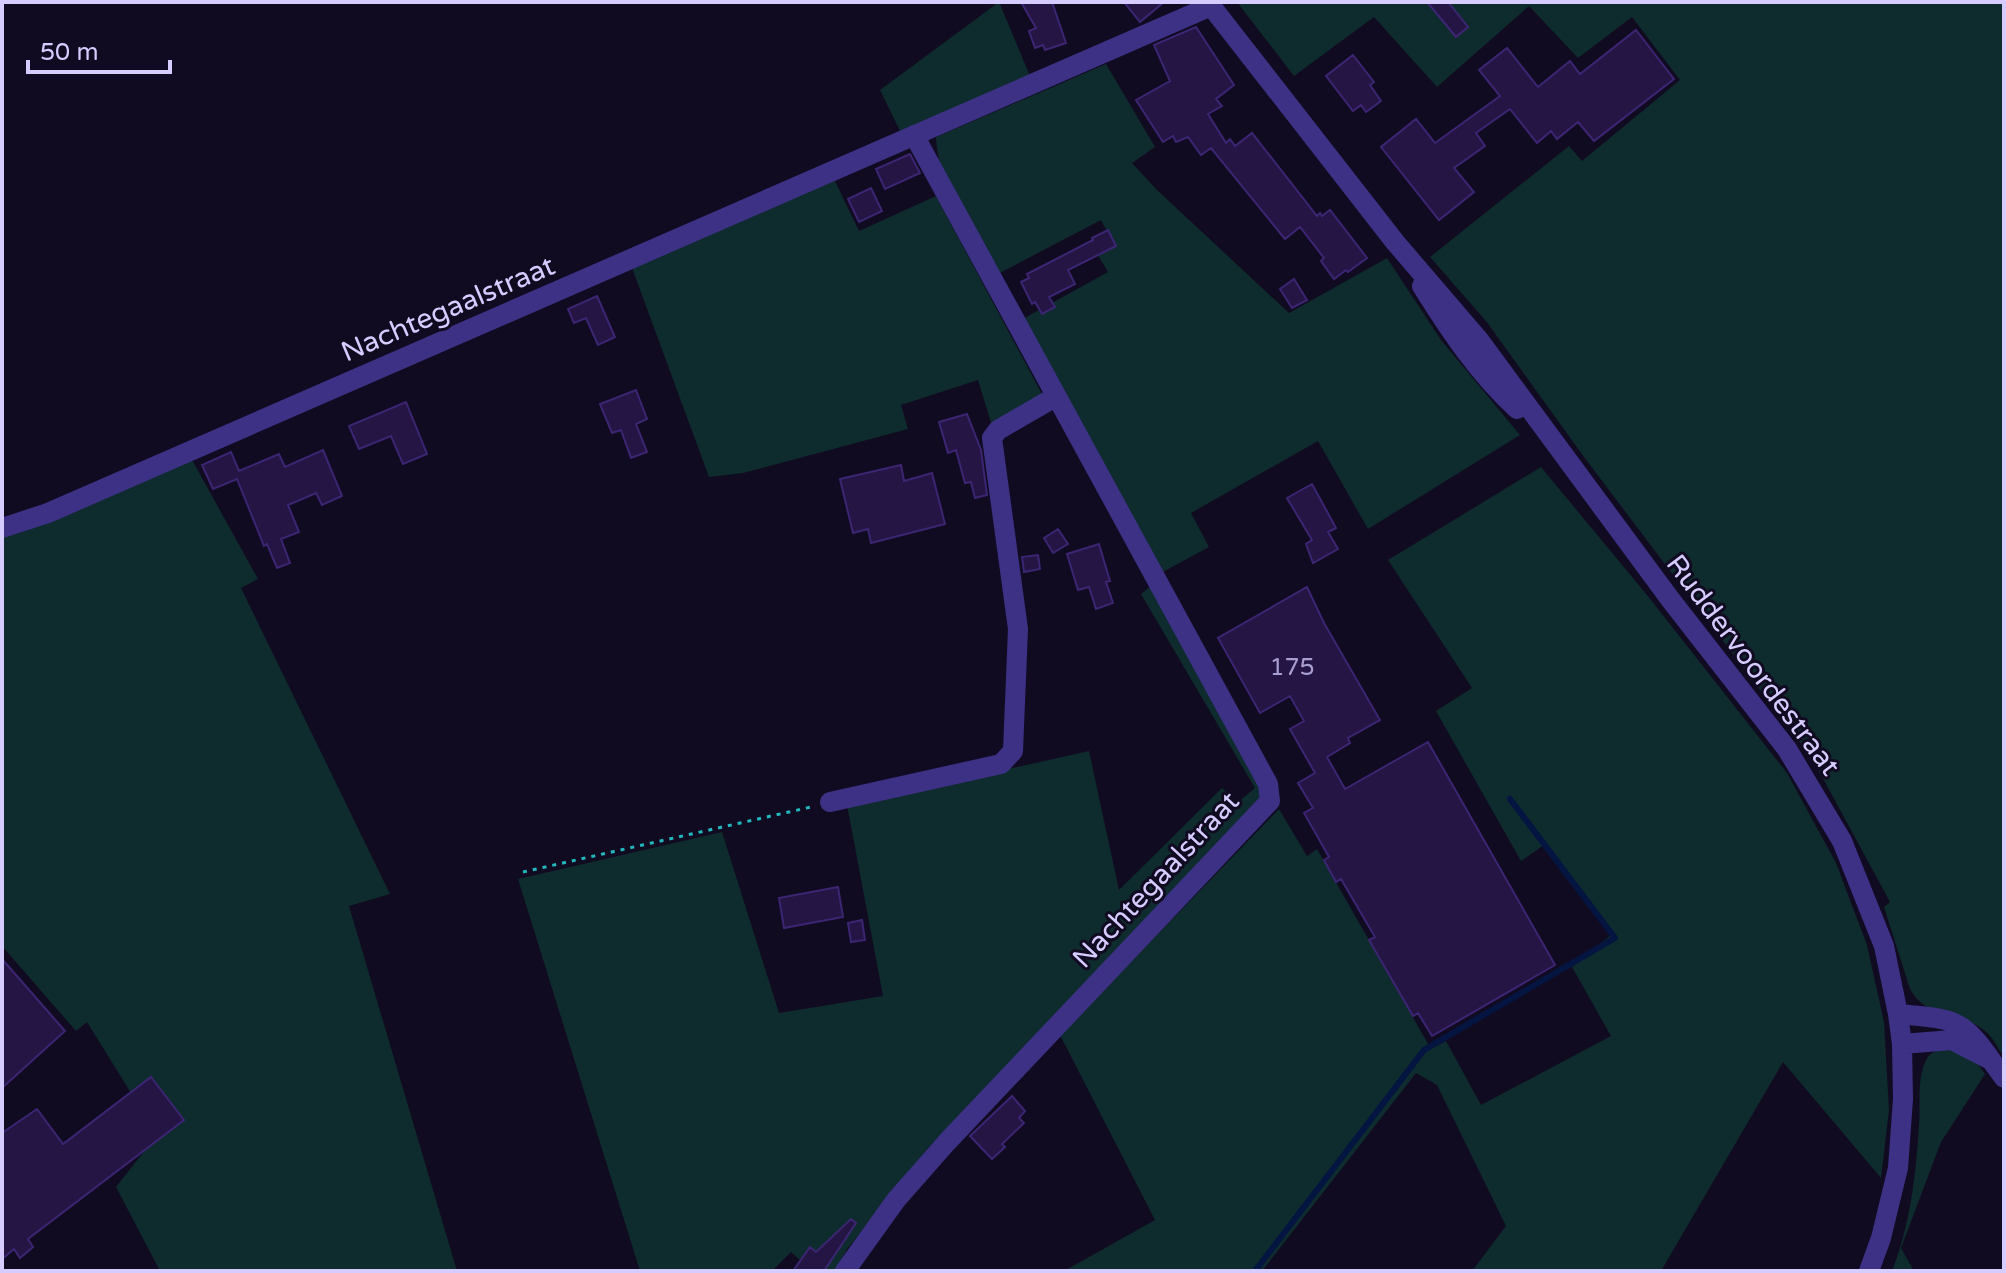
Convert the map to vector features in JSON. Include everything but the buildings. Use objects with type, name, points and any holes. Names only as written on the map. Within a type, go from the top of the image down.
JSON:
[{"type":"street","name":"Nachtegaalstraat","points":[[2,528],[48,513],[1210,4]]},
{"type":"street","name":"Ruddervoordestraat","points":[[1210,4],[1395,242],[1465,351],[1497,390],[1549,438],[1787,749],[1842,841],[1884,946],[1902,1044],[1903,1099],[1898,1168],[1881,1238],[1869,1271]]},
{"type":"street","name":"Nachtegaalstraat","points":[[845,1271],[896,1200],[937,1153],[1270,801],[1268,784],[914,135]]},
{"type":"street","points":[[830,802],[1001,764],[1013,751],[1018,629],[992,438],[998,430],[1055,397]]},
{"type":"street","points":[[1898,1014],[1951,1021],[1973,1035],[2004,1078]]},
{"type":"street","points":[[1902,1044],[1952,1040],[1991,1060]]},
{"type":"path","points":[[523,872],[830,802]]},
{"type":"green space","points":[[999,2],[1030,76],[902,135],[880,90]]},
{"type":"green space","points":[[1237,2],[2004,2],[2004,1057],[1993,1040],[1975,1024],[1935,1011],[1917,999],[1910,989],[1884,907],[1890,902],[1813,760],[1584,457],[1486,321],[1430,257],[1569,146],[1582,161],[1680,80],[1632,17],[1578,58],[1529,6],[1437,87],[1374,17],[1294,76]]},
{"type":"green space","points":[[1106,64],[1155,147],[1132,163],[1289,313],[1387,258],[1441,340],[1520,435],[1368,529],[1318,441],[1191,513],[1209,547],[1161,573],[1021,320],[1108,272],[1093,247],[1111,239],[1101,220],[994,276],[949,191],[936,137]]},
{"type":"green space","points":[[834,179],[859,231],[936,196],[1042,394],[992,426],[978,380],[901,405],[908,429],[743,473],[709,477],[632,268]]},
{"type":"green space","points":[[191,458],[258,579],[241,588],[390,894],[349,906],[457,1271],[160,1271],[116,1187],[157,1135],[87,1022],[76,1031],[2,946],[2,537],[23,532]]},
{"type":"green space","points":[[1541,467],[1647,595],[1787,773],[1836,863],[1867,945],[1884,1022],[1889,1110],[1881,1178],[1783,1062],[1661,1271],[1472,1271],[1506,1226],[1437,1085],[1416,1073],[1262,1271],[1064,1271],[1155,1220],[1060,1035],[1279,809],[1307,856],[1317,849],[1431,1049],[1446,1041],[1481,1105],[1611,1036],[1572,967],[1611,935],[1544,845],[1521,861],[1436,711],[1472,688],[1388,560]]},
{"type":"green space","points":[[1155,583],[1271,790],[993,1085],[928,1148],[848,1248],[834,1271],[812,1271],[791,1252],[772,1271],[640,1271],[518,879],[722,832],[779,1013],[883,996],[847,805],[1089,751],[1119,890],[1222,788],[1237,803],[1255,788],[1141,594]]},
{"type":"green space","points":[[1949,1048],[1973,1057],[1985,1074],[1941,1142],[1901,1248],[1914,1271],[1892,1271],[1911,1200],[1918,1143],[1921,1074],[1929,1056]]},
{"type":"waterway","points":[[1255,1271],[1424,1050],[1615,938],[1510,799]]}]
